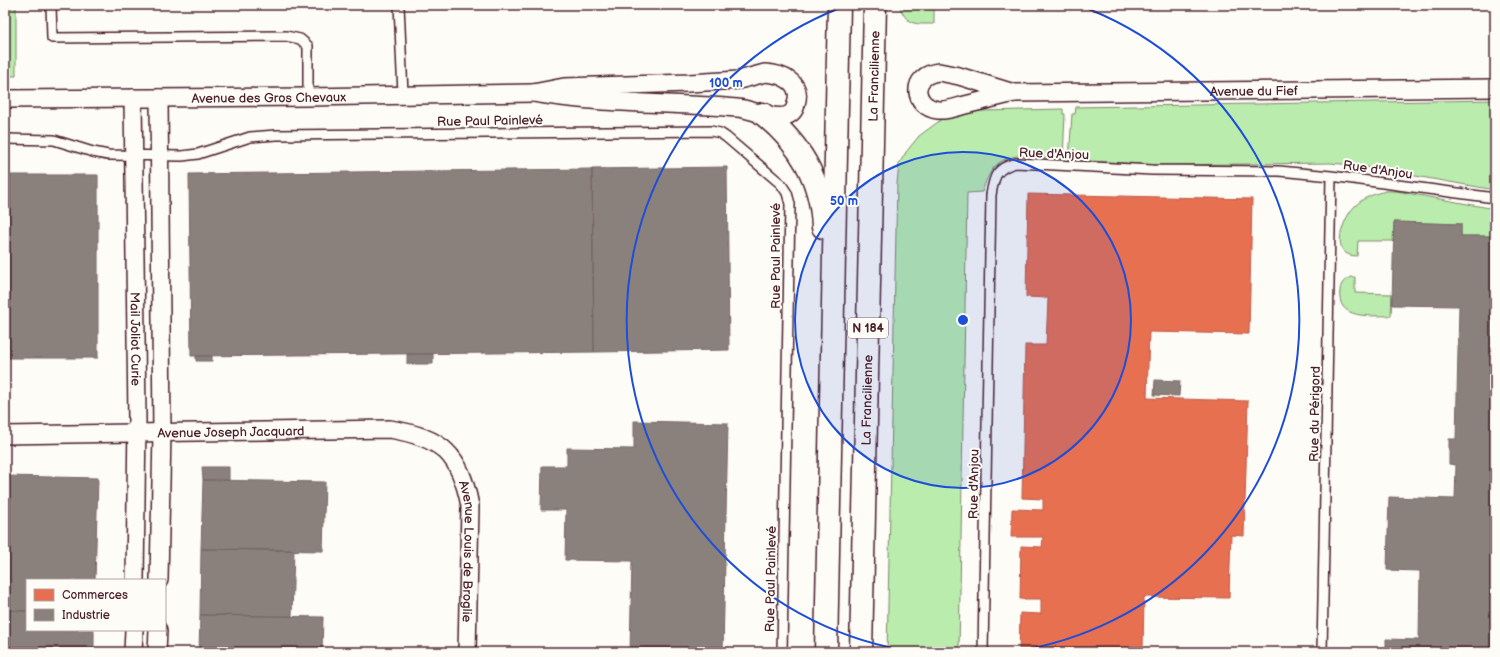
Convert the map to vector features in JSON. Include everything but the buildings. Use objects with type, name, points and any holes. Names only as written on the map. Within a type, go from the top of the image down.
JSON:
[{"type":"highway","name":"N 184","points":[[826,652],[839,5]]},
{"type":"highway","name":"La Francilienne","points":[[861,652],[875,5]]},
{"type":"highway","points":[[763,114],[784,132],[796,147],[811,171],[819,196],[823,222],[832,366]]},
{"type":"street","points":[[939,72],[959,76],[1014,93],[957,107],[938,110],[925,104],[920,98],[918,91],[919,83],[923,77],[931,73],[939,72]]},
{"type":"street","points":[[765,73],[778,74],[790,80],[795,88],[797,98],[793,112],[788,116],[783,117],[737,108],[564,98],[534,93],[564,87],[673,84],[739,80],[765,73]]},
{"type":"street","name":"Avenue du Fief","points":[[1014,93],[1495,88]]},
{"type":"street","name":"Avenue des Gros Chevaux","points":[[5,99],[534,93]]},
{"type":"street","name":"Mail Joliot Curie","points":[[133,98],[137,433],[135,579]]},
{"type":"street","name":"Mail Joliot Curie","points":[[159,98],[162,433],[159,579]]},
{"type":"street","name":"Avenue Joseph Jacquard","points":[[5,435],[390,430],[410,432],[424,437],[437,444],[450,455]]},
{"type":"street","name":"Avenue Louis de Broglie","points":[[450,455],[458,466],[466,484],[470,506],[467,652]]},
{"type":"street","points":[[133,652],[134,631]]},
{"type":"street","points":[[157,652],[158,631]]},
{"type":"lane","points":[[51,5],[52,38],[286,36],[300,39],[308,46],[308,96]]},
{"type":"lane","points":[[399,5],[403,94]]},
{"type":"lane","name":"Rue Paul Painlevé","points":[[5,139],[54,140],[108,155],[182,156],[198,154],[238,141],[262,136],[711,131],[720,133],[781,184],[787,193],[790,204],[782,652]]},
{"type":"lane","name":"Rue d'Anjou","points":[[983,652],[991,195],[993,181],[998,171],[1006,166],[1016,163],[1152,170],[1280,171],[1331,176],[1495,198]]},
{"type":"lane","name":"Rue du Périgord","points":[[1322,652],[1331,176]]},
{"type":"green space","points":[[5,5],[16,5],[16,76],[5,76]]},
{"type":"green space","points":[[899,5],[934,5],[934,24],[916,24],[908,20]]},
{"type":"green space","points":[[1495,100],[1495,190],[1353,165],[1330,163],[1160,165],[1069,160],[1072,114],[1075,114],[1076,107]]},
{"type":"green space","points":[[1063,109],[1063,114],[1065,114],[1063,159],[1017,156],[1003,160],[990,173],[982,192],[967,193],[959,652],[887,652],[897,184],[899,164],[906,152],[919,136],[942,119],[953,114],[983,111]]},
{"type":"green space","points":[[1386,191],[1396,191],[1495,209],[1495,236],[1461,236],[1461,224],[1394,222],[1393,241],[1358,241],[1357,256],[1348,254],[1343,250],[1340,243],[1343,227],[1350,212],[1358,203],[1366,198]]},
{"type":"green space","points":[[1355,277],[1355,293],[1392,294],[1391,316],[1365,316],[1349,312],[1343,307],[1340,300],[1340,288],[1346,279]]}]
